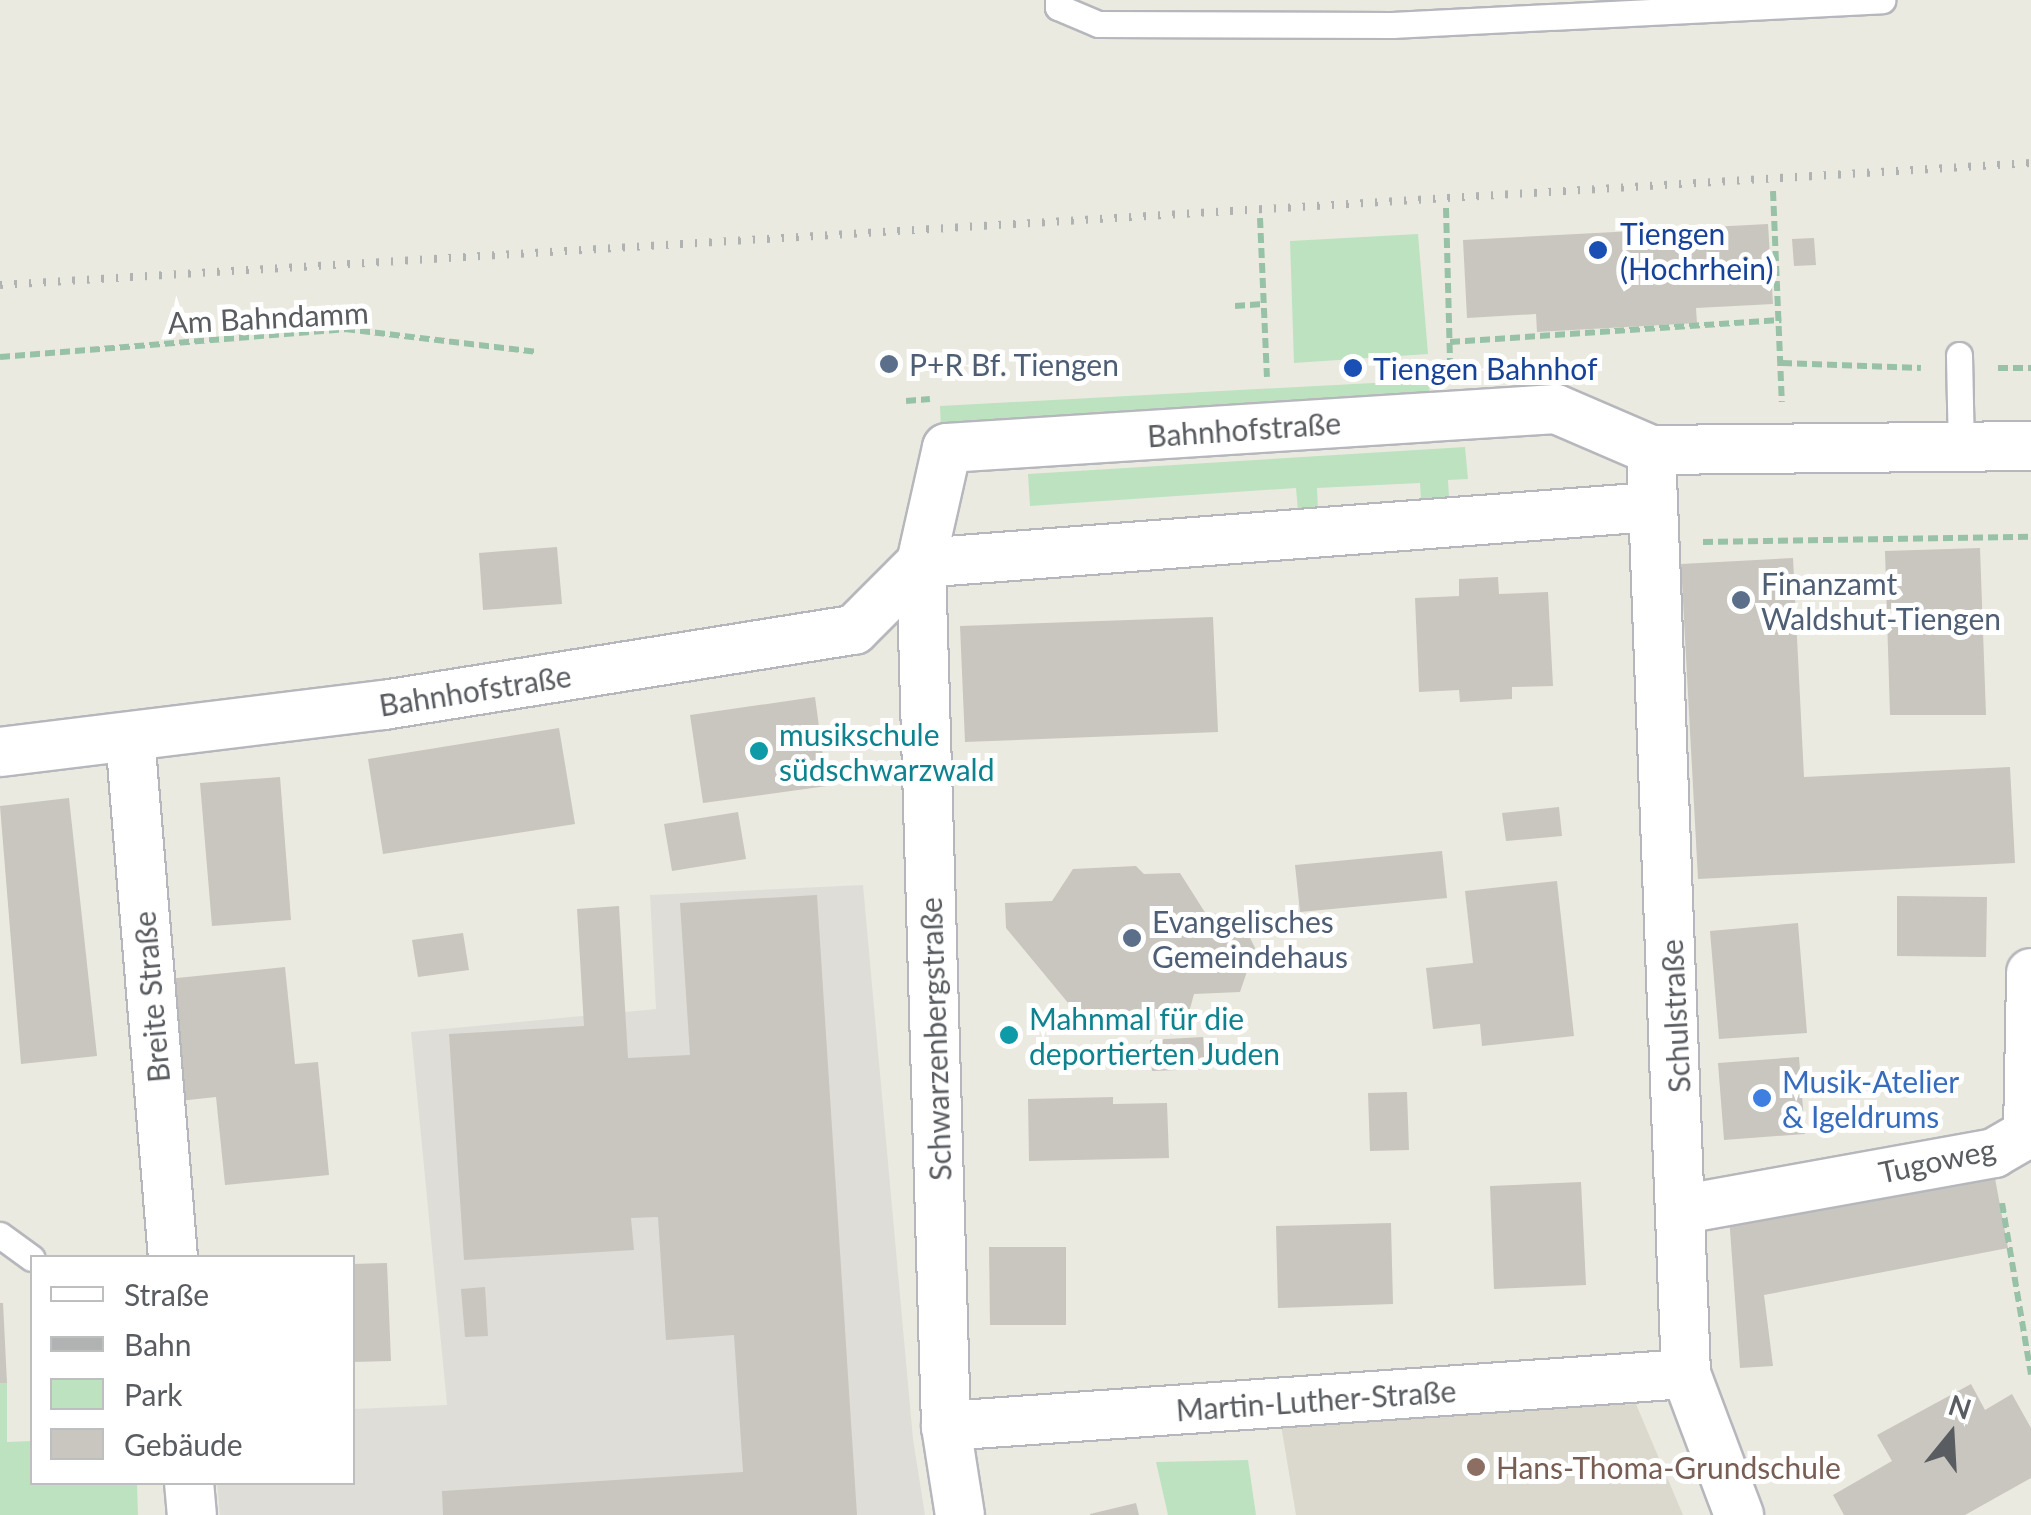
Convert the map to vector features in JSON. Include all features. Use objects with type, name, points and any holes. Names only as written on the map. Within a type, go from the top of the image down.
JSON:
[{"type":"street","name":"Bahnhofstraße","points":[[0,752],[130,738],[854,630],[921,563],[946,448],[1556,409],[1651,450],[2031,446]]},
{"type":"street","points":[[921,563],[1651,525],[1651,450]]},
{"type":"street","name":"Schulstraße","points":[[1651,525],[1684,1209],[1686,1374],[1739,1515]]},
{"type":"street","name":"Schwarzenbergstraße","points":[[921,563],[946,1426],[960,1515]]},
{"type":"street","name":"Breite Straße","points":[[130,738],[173,1255]]},
{"type":"street","name":"Tugoweg","points":[[1684,1209],[1994,1153],[2028,1133],[2031,973]]},
{"type":"street","name":"Martin-Luther-Straße","points":[[946,1426],[1686,1374]]},
{"type":"street","points":[[189,1485],[192,1515]]},
{"type":"lane","points":[[1058,0],[1058,7],[1098,24],[1353,25],[1882,0]]},
{"type":"lane","points":[[1959,362],[1961,447]]},
{"type":"lane","points":[[0,1235],[30,1257]]},
{"type":"path","points":[[1773,190],[1781,320],[1781,448]]},
{"type":"path","points":[[1446,208],[1450,342],[1460,416]]},
{"type":"path","points":[[1260,218],[1267,378]]},
{"type":"path","points":[[1234,306],[1263,304]]},
{"type":"path","points":[[1450,342],[1781,320]]},
{"type":"path","name":"Am Bahndamm","points":[[0,357],[345,329],[538,352]]},
{"type":"path","points":[[1782,363],[1959,362],[2031,368]]},
{"type":"path","points":[[1651,525],[2031,537]]},
{"type":"path","points":[[1994,1153],[2031,1376]]},
{"type":"shaded area","points":[[863,885],[913,1439],[925,1515],[220,1515],[217,1485],[355,1485],[355,1409],[447,1405],[411,1032],[656,1009],[650,895]]},
{"type":"shaded area","name":"Hans-Thoma-Grundschule","points":[[1636,1404],[1683,1515],[1296,1515],[1280,1419]]},
{"type":"green space","points":[[1418,234],[1428,354],[1294,363],[1290,241]]},
{"type":"green space","points":[[1429,380],[1430,402],[941,429],[940,406]]},
{"type":"green space","points":[[1465,447],[1468,479],[1448,480],[1449,497],[1421,499],[1420,483],[1317,488],[1318,510],[1298,511],[1296,488],[1030,506],[1028,474]]},
{"type":"green space","points":[[0,1383],[7,1383],[7,1442],[30,1441],[30,1485],[137,1485],[138,1515],[0,1515]]},
{"type":"green space","points":[[1248,1460],[1256,1515],[1168,1515],[1156,1462]]},
{"type":"building","points":[[1768,224],[1773,304],[1696,308],[1697,323],[1537,332],[1536,314],[1467,318],[1463,240]]},
{"type":"building","points":[[1814,238],[1816,265],[1794,266],[1792,239]]},
{"type":"building","points":[[557,547],[562,604],[483,610],[479,553]]},
{"type":"building","points":[[1980,548],[1986,715],[1890,715],[1885,551]]},
{"type":"building","points":[[1793,558],[1804,777],[2010,767],[2015,863],[1698,879],[1681,564]]},
{"type":"building","points":[[1498,577],[1499,594],[1548,592],[1553,686],[1512,687],[1512,699],[1460,702],[1459,690],[1419,692],[1415,598],[1459,596],[1459,579]]},
{"type":"building","points":[[1213,617],[1218,732],[965,742],[960,626]]},
{"type":"building","name":"musikschule südschwarzwald","points":[[815,697],[827,786],[703,803],[690,715]]},
{"type":"building","points":[[559,728],[575,824],[383,854],[368,759]]},
{"type":"building","points":[[280,777],[291,920],[212,926],[200,783]]},
{"type":"building","points":[[69,798],[97,1056],[21,1064],[0,806]]},
{"type":"building","points":[[1559,807],[1562,836],[1506,841],[1502,813]]},
{"type":"building","points":[[738,812],[746,859],[672,871],[664,824]]},
{"type":"building","points":[[1442,851],[1447,898],[1300,912],[1295,865]]},
{"type":"building","name":"Evangelisches Gemeindehaus","points":[[1136,866],[1144,874],[1180,873],[1206,914],[1238,913],[1255,948],[1240,992],[1194,994],[1188,1016],[1083,1021],[1006,928],[1005,903],[1052,901],[1073,869]]},
{"type":"building","points":[[1557,881],[1574,1036],[1482,1046],[1480,1024],[1433,1029],[1426,968],[1473,963],[1465,891]]},
{"type":"building","points":[[817,895],[857,1515],[443,1515],[442,1491],[743,1472],[734,1335],[666,1340],[658,1217],[631,1218],[634,1250],[464,1260],[449,1034],[584,1026],[577,909],[619,906],[628,1058],[690,1055],[680,903]]},
{"type":"building","points":[[1897,896],[1987,897],[1986,957],[1897,956]]},
{"type":"building","points":[[1798,923],[1807,1033],[1719,1039],[1710,931]]},
{"type":"building","points":[[463,933],[469,970],[418,977],[412,940]]},
{"type":"building","points":[[285,967],[295,1064],[318,1062],[329,1175],[225,1185],[216,1097],[179,1101],[167,979]]},
{"type":"building","points":[[1203,1037],[1205,1069],[1152,1071],[1150,1040]]},
{"type":"building","name":"Musik-Atelier & Igeldrums","points":[[1799,1057],[1805,1134],[1724,1140],[1718,1063]]},
{"type":"building","points":[[1407,1092],[1409,1150],[1370,1151],[1368,1093]]},
{"type":"building","points":[[1113,1097],[1113,1104],[1167,1103],[1169,1158],[1029,1161],[1028,1099]]},
{"type":"building","points":[[1994,1173],[2008,1248],[1764,1295],[1773,1366],[1740,1368],[1729,1216]]},
{"type":"building","points":[[1581,1182],[1586,1285],[1494,1289],[1490,1186]]},
{"type":"building","points":[[1391,1223],[1393,1304],[1278,1308],[1276,1226]]},
{"type":"building","points":[[989,1247],[1066,1247],[1066,1325],[990,1325]]},
{"type":"building","points":[[387,1263],[391,1361],[355,1362],[355,1264]]},
{"type":"building","points":[[485,1287],[488,1336],[465,1337],[461,1289]]},
{"type":"building","points":[[3,1303],[7,1383],[0,1383]]},
{"type":"building","points":[[1971,1384],[1985,1410],[2012,1394],[2031,1428],[2031,1478],[1965,1515],[1844,1515],[1833,1495],[1892,1461],[1877,1435]]},
{"type":"building","points":[[1136,1503],[1139,1515],[1090,1515],[1090,1514]]},
{"type":"railway","points":[[0,285],[2031,163]]},
{"type":"place","name":"Tiengen (Hochrhein)","points":[[1598,250]]},
{"type":"place","name":"P+R Bf. Tiengen","points":[[889,364]]},
{"type":"place","name":"Tiengen Bahnhof","points":[[1353,368]]},
{"type":"place","name":"Finanzamt Waldshut-Tiengen","points":[[1741,600]]},
{"type":"place","name":"musikschule südschwarzwald","points":[[759,751]]},
{"type":"place","name":"Evangelisches Gemeindehaus","points":[[1132,938]]},
{"type":"place","name":"Mahnmal für die deportierten Juden","points":[[1009,1035]]},
{"type":"place","name":"Musik-Atelier & Igeldrums","points":[[1762,1098]]},
{"type":"place","name":"Hans-Thoma-Grundschule","points":[[1476,1467]]}]
